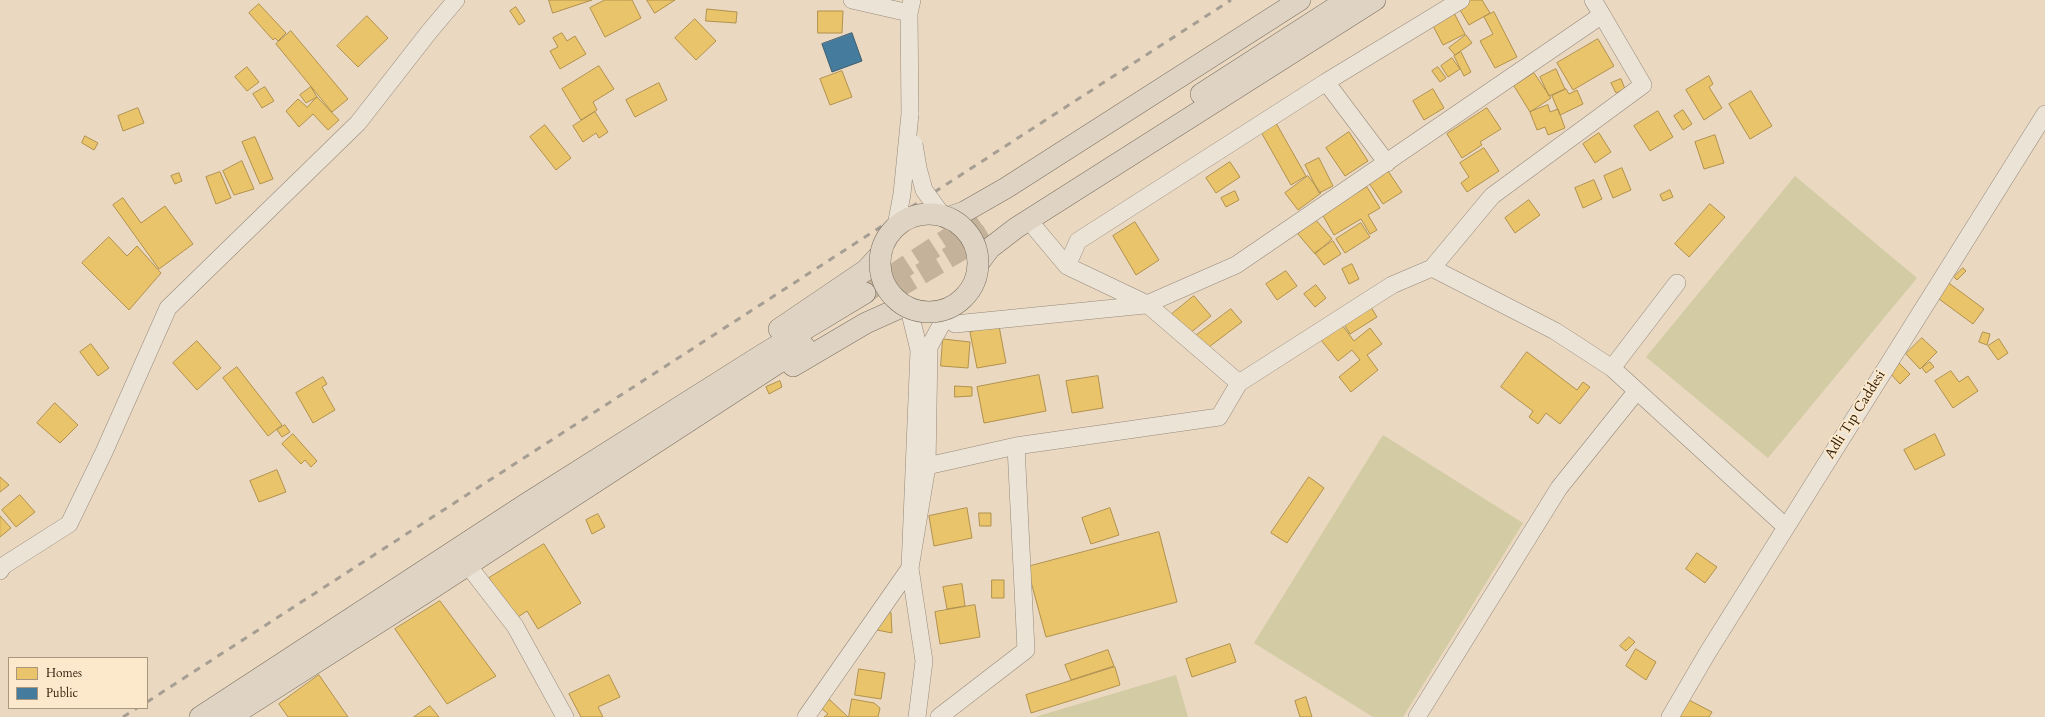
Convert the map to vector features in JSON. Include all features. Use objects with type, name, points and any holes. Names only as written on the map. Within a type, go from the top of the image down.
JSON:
[{"type":"main road","points":[[944,216],[957,222],[969,234],[976,248],[978,264],[975,280],[956,315],[941,311],[930,312],[907,307],[896,300],[886,287],[880,271],[880,255],[885,239],[896,226],[909,218],[920,215],[944,216],[964,212],[1006,188],[1300,0]]},
{"type":"main road","points":[[1327,0],[983,226],[1347,0]]},
{"type":"main road","points":[[978,264],[990,248],[1026,228],[1376,0]]},
{"type":"main road","points":[[230,717],[462,558],[585,454],[803,313],[866,270],[880,255]]},
{"type":"main road","points":[[200,717],[462,558],[781,360],[869,298]]},
{"type":"main road","points":[[462,558],[525,535],[659,454],[798,362],[866,323],[907,307]]},
{"type":"street","points":[[0,571],[3,566],[69,524],[104,452],[168,308],[358,123],[428,32],[456,0]]},
{"type":"street","points":[[852,0],[910,6],[910,114],[902,194],[896,226]]},
{"type":"street","points":[[1067,266],[1078,241],[1326,82],[1460,0]]},
{"type":"street","points":[[927,466],[1016,446],[1218,418],[1239,383],[1392,285],[1432,268],[1492,196],[1643,85],[1593,0]]},
{"type":"street","points":[[917,717],[924,661],[910,568],[929,347],[940,328],[956,315],[1147,304],[1236,265],[1602,15]]},
{"type":"street","points":[[1326,82],[1386,163]]},
{"type":"street","points":[[910,114],[918,168],[924,190],[944,216]]},
{"type":"street","name":"Adli Tıp Caddesi","points":[[1670,717],[1708,652],[2045,114]]},
{"type":"street","points":[[1026,228],[1067,266],[1147,304],[1239,383]]},
{"type":"street","points":[[1432,268],[1555,331],[1612,368],[1636,392],[1786,527]]},
{"type":"street","points":[[1612,368],[1677,283]]},
{"type":"street","points":[[806,717],[910,568],[927,466],[922,432],[919,350],[907,307]]},
{"type":"street","points":[[1417,717],[1559,488],[1636,392]]},
{"type":"street","points":[[939,717],[1026,650],[1016,446]]},
{"type":"street","points":[[462,558],[515,626],[565,717]]},
{"type":"shaded area","points":[[1795,176],[1917,278],[1768,458],[1646,357]]},
{"type":"shaded area","points":[[1383,435],[1523,523],[1403,717],[1373,717],[1254,643]]},
{"type":"shaded area","points":[[1176,675],[1188,717],[1035,717]]},
{"type":"building: Homes","points":[[549,0],[592,0],[553,13]]},
{"type":"building: Homes","points":[[605,0],[632,0],[641,18],[605,37],[590,8]]},
{"type":"building: Homes","points":[[647,0],[675,0],[655,13]]},
{"type":"building: Homes","points":[[1465,0],[1482,0],[1490,13],[1469,25],[1457,5]]},
{"type":"building: Homes","points":[[259,4],[286,33],[278,41],[275,38],[273,40],[249,13]]},
{"type":"building: Homes","points":[[516,7],[525,21],[519,25],[510,11]]},
{"type":"building: Homes","points":[[707,9],[737,12],[736,23],[706,21]]},
{"type":"building: Homes","points":[[818,11],[843,11],[842,33],[818,33]]},
{"type":"building: Homes","points":[[1494,12],[1517,57],[1495,68],[1480,41],[1493,34],[1484,17]]},
{"type":"building: Homes","points":[[1454,13],[1465,34],[1443,45],[1432,24]]},
{"type":"building: Homes","points":[[367,16],[388,38],[358,67],[337,46]]},
{"type":"building: Homes","points":[[695,19],[716,41],[696,60],[675,38]]},
{"type":"building: Homes","points":[[291,31],[348,99],[332,112],[276,44]]},
{"type":"building: Homes","points":[[562,33],[567,41],[575,36],[586,54],[560,69],[550,51],[558,47],[553,38]]},
{"type":"building: Homes","points":[[1466,35],[1472,43],[1455,55],[1449,48]]},
{"type":"building: Homes","points":[[1598,39],[1614,66],[1573,90],[1557,63]]},
{"type":"building: Homes","points":[[1461,52],[1471,72],[1464,76],[1454,56]]},
{"type":"building: Homes","points":[[1452,58],[1460,69],[1448,77],[1441,66]]},
{"type":"building: Homes","points":[[599,66],[614,89],[593,102],[597,110],[581,120],[562,89]]},
{"type":"building: Homes","points":[[247,67],[259,82],[247,91],[235,77]]},
{"type":"building: Homes","points":[[1438,67],[1446,78],[1440,82],[1432,71]]},
{"type":"building: Homes","points":[[1556,69],[1565,89],[1549,96],[1540,77]]},
{"type":"building: Homes","points":[[842,71],[852,97],[830,105],[820,79]]},
{"type":"building: Homes","points":[[1534,73],[1551,98],[1530,112],[1514,86]]},
{"type":"building: Homes","points":[[1709,76],[1713,84],[1709,87],[1722,108],[1704,120],[1686,90]]},
{"type":"building: Homes","points":[[1621,79],[1625,89],[1616,93],[1611,83]]},
{"type":"building: Homes","points":[[659,83],[667,100],[635,117],[626,100]]},
{"type":"building: Homes","points":[[265,87],[274,101],[262,108],[253,94]]},
{"type":"building: Homes","points":[[311,87],[317,97],[306,103],[300,95]]},
{"type":"building: Homes","points":[[1433,89],[1444,108],[1424,120],[1413,101]]},
{"type":"building: Homes","points":[[1566,89],[1569,94],[1577,90],[1583,104],[1560,115],[1552,96]]},
{"type":"building: Homes","points":[[1751,91],[1772,126],[1750,139],[1729,104]]},
{"type":"building: Homes","points":[[317,97],[339,120],[328,130],[313,114],[299,127],[286,111],[298,99],[307,107]]},
{"type":"building: Homes","points":[[1548,105],[1550,112],[1558,109],[1565,128],[1548,135],[1545,127],[1537,130],[1530,112]]},
{"type":"building: Homes","points":[[138,108],[144,123],[123,131],[118,116]]},
{"type":"building: Homes","points":[[1487,108],[1501,129],[1480,142],[1482,145],[1462,158],[1447,134]]},
{"type":"building: Homes","points":[[1683,110],[1692,124],[1683,130],[1674,116]]},
{"type":"building: Homes","points":[[1658,111],[1673,137],[1650,151],[1634,126]]},
{"type":"building: Homes","points":[[595,112],[608,132],[599,138],[596,133],[583,142],[573,126]]},
{"type":"building: Homes","points":[[1276,123],[1306,176],[1291,185],[1261,132]]},
{"type":"building: Homes","points":[[545,125],[571,158],[556,170],[530,137]]},
{"type":"building: Homes","points":[[1349,132],[1368,161],[1345,176],[1326,148]]},
{"type":"building: Homes","points":[[1599,133],[1611,152],[1595,163],[1583,144]]},
{"type":"building: Homes","points":[[1715,135],[1724,163],[1704,169],[1695,142]]},
{"type":"building: Homes","points":[[85,136],[98,143],[94,150],[82,143]]},
{"type":"building: Homes","points":[[255,137],[273,179],[260,184],[242,142]]},
{"type":"building: Homes","points":[[1484,148],[1499,171],[1467,192],[1461,183],[1469,177],[1460,163]]},
{"type":"building: Homes","points":[[1319,158],[1333,186],[1319,193],[1305,165]]},
{"type":"building: Homes","points":[[242,161],[254,189],[234,195],[223,171]]},
{"type":"building: Homes","points":[[1230,162],[1240,177],[1216,193],[1206,178]]},
{"type":"building: Homes","points":[[1622,168],[1631,190],[1613,198],[1604,176]]},
{"type":"building: Homes","points":[[1388,171],[1402,192],[1383,204],[1369,183]]},
{"type":"building: Homes","points":[[220,172],[231,198],[216,204],[206,177]]},
{"type":"building: Homes","points":[[179,173],[182,181],[175,184],[171,176]]},
{"type":"building: Homes","points":[[1308,176],[1321,193],[1298,210],[1285,193]]},
{"type":"building: Homes","points":[[1594,180],[1602,199],[1583,208],[1575,188]]},
{"type":"building: Homes","points":[[1367,187],[1380,208],[1368,215],[1377,230],[1370,234],[1361,219],[1334,235],[1322,214]]},
{"type":"building: Homes","points":[[1670,190],[1673,197],[1663,201],[1660,195]]},
{"type":"building: Homes","points":[[1235,191],[1239,200],[1226,207],[1221,198]]},
{"type":"building: Homes","points":[[123,198],[141,223],[165,206],[193,244],[159,269],[113,205]]},
{"type":"building: Homes","points":[[1529,200],[1540,215],[1515,233],[1505,218]]},
{"type":"building: Homes","points":[[1710,204],[1725,217],[1689,257],[1675,244]]},
{"type":"building: Homes","points":[[1315,219],[1332,239],[1315,254],[1298,234]]},
{"type":"building: Homes","points":[[1135,222],[1159,260],[1136,275],[1113,236]]},
{"type":"building: Homes","points":[[1361,223],[1370,237],[1345,253],[1336,239]]},
{"type":"building: Homes","points":[[109,237],[127,256],[137,246],[161,273],[129,310],[82,263]]},
{"type":"building: Homes","points":[[1333,241],[1341,254],[1324,265],[1315,253]]},
{"type":"building: Homes","points":[[1352,264],[1359,279],[1349,284],[1342,269]]},
{"type":"building: Homes","points":[[1963,268],[1966,271],[1957,280],[1954,277]]},
{"type":"building: Homes","points":[[1286,271],[1297,286],[1277,300],[1266,284]]},
{"type":"building: Homes","points":[[1946,281],[1984,309],[1973,324],[1935,296]]},
{"type":"building: Homes","points":[[1316,285],[1326,298],[1315,307],[1304,294]]},
{"type":"building: Homes","points":[[1194,296],[1211,316],[1189,334],[1172,314]]},
{"type":"building: Homes","points":[[1369,304],[1377,317],[1350,334],[1342,321]]},
{"type":"building: Homes","points":[[1231,309],[1242,322],[1205,350],[1194,337]]},
{"type":"building: Homes","points":[[1342,325],[1354,341],[1370,328],[1382,344],[1367,355],[1378,370],[1351,392],[1339,377],[1360,360],[1352,350],[1338,361],[1321,340]]},
{"type":"building: Homes","points":[[999,326],[1006,363],[977,368],[970,332]]},
{"type":"building: Homes","points":[[1983,332],[1990,334],[1987,345],[1979,342]]},
{"type":"building: Homes","points":[[1922,338],[1937,352],[1920,369],[1906,354]]},
{"type":"building: Homes","points":[[943,339],[970,342],[968,368],[941,366]]},
{"type":"building: Homes","points":[[1999,339],[2008,353],[1998,360],[1988,346]]},
{"type":"building: Homes","points":[[197,341],[221,368],[197,390],[173,363]]},
{"type":"building: Homes","points":[[91,344],[109,368],[98,376],[80,352]]},
{"type":"building: Homes","points":[[1527,352],[1577,390],[1583,382],[1590,387],[1560,424],[1546,413],[1538,424],[1529,417],[1533,411],[1501,387]]},
{"type":"building: Homes","points":[[1930,362],[1934,367],[1926,373],[1922,368]]},
{"type":"building: Homes","points":[[1899,363],[1910,374],[1900,384],[1889,372]]},
{"type":"building: Homes","points":[[237,367],[282,425],[268,436],[223,378]]},
{"type":"building: Homes","points":[[1951,371],[1959,382],[1968,376],[1978,391],[1953,408],[1935,381]]},
{"type":"building: Homes","points":[[1039,375],[1046,411],[984,423],[977,387]]},
{"type":"building: Homes","points":[[1098,376],[1103,408],[1072,413],[1066,381]]},
{"type":"building: Homes","points":[[323,377],[327,384],[322,387],[335,410],[313,423],[296,393]]},
{"type":"building: Homes","points":[[780,381],[782,387],[769,394],[766,387]]},
{"type":"building: Homes","points":[[955,386],[972,387],[972,396],[955,397]]},
{"type":"building: Homes","points":[[55,403],[78,425],[60,443],[37,423]]},
{"type":"building: Homes","points":[[285,425],[290,432],[282,437],[277,430]]},
{"type":"building: Homes","points":[[293,434],[317,461],[311,467],[305,460],[301,464],[282,444]]},
{"type":"building: Homes","points":[[1935,434],[1945,455],[1915,470],[1904,450]]},
{"type":"building: Homes","points":[[277,470],[286,492],[259,502],[250,481]]},
{"type":"building: Homes","points":[[0,477],[9,485],[0,492]]},
{"type":"building: Homes","points":[[1309,477],[1324,488],[1287,543],[1271,533]]},
{"type":"building: Homes","points":[[20,495],[35,512],[16,527],[2,510]]},
{"type":"building: Homes","points":[[967,508],[972,538],[934,546],[929,516]]},
{"type":"building: Homes","points":[[1110,508],[1119,535],[1091,544],[1082,518]]},
{"type":"building: Homes","points":[[979,513],[991,513],[991,526],[980,526]]},
{"type":"building: Homes","points":[[598,514],[605,527],[592,534],[586,520]]},
{"type":"building: Homes","points":[[0,516],[11,528],[0,537]]},
{"type":"building: Homes","points":[[1159,532],[1177,602],[1046,637],[1027,567]]},
{"type":"building: Homes","points":[[544,544],[581,603],[538,629],[527,611],[515,619],[489,578]]},
{"type":"building: Homes","points":[[1697,553],[1717,567],[1705,583],[1686,569]]},
{"type":"building: Homes","points":[[992,580],[1004,580],[1004,598],[992,598]]},
{"type":"building: Homes","points":[[962,584],[965,606],[947,609],[943,587]]},
{"type":"building: Homes","points":[[440,601],[496,676],[447,704],[395,629]]},
{"type":"building: Homes","points":[[975,605],[980,637],[940,644],[935,612]]},
{"type":"building: Homes","points":[[891,613],[892,633],[877,630],[883,615]]},
{"type":"building: Homes","points":[[1629,637],[1635,642],[1626,651],[1620,646]]},
{"type":"building: Homes","points":[[1230,644],[1236,662],[1192,677],[1186,659]]},
{"type":"building: Homes","points":[[1636,649],[1656,662],[1646,680],[1626,666]]},
{"type":"building: Homes","points":[[1108,650],[1114,666],[1071,680],[1065,665]]},
{"type":"building: Homes","points":[[1115,667],[1120,685],[1031,713],[1026,695]]},
{"type":"building: Homes","points":[[859,669],[885,673],[881,699],[855,695]]},
{"type":"building: Homes","points":[[319,675],[348,717],[288,717],[279,704]]},
{"type":"building: Homes","points":[[609,675],[620,697],[598,707],[603,717],[581,717],[569,694]]},
{"type":"building: Homes","points":[[1306,697],[1312,717],[1300,717],[1295,701]]},
{"type":"building: Homes","points":[[827,699],[848,717],[824,717],[828,714],[820,707]]},
{"type":"building: Homes","points":[[852,699],[874,703],[880,708],[878,717],[849,717]]},
{"type":"building: Homes","points":[[1687,699],[1712,712],[1709,717],[1678,717]]},
{"type":"building: Homes","points":[[430,706],[439,717],[414,717]]},
{"type":"building: Public","points":[[852,33],[862,61],[832,72],[822,44]]},
{"type":"tunnel","points":[[865,293],[978,219]]},
{"type":"tunnel","points":[[894,290],[988,234]]},
{"type":"railway","points":[[148,701],[1231,0]]},
{"type":"railway","points":[[123,717],[135,709]]}]
